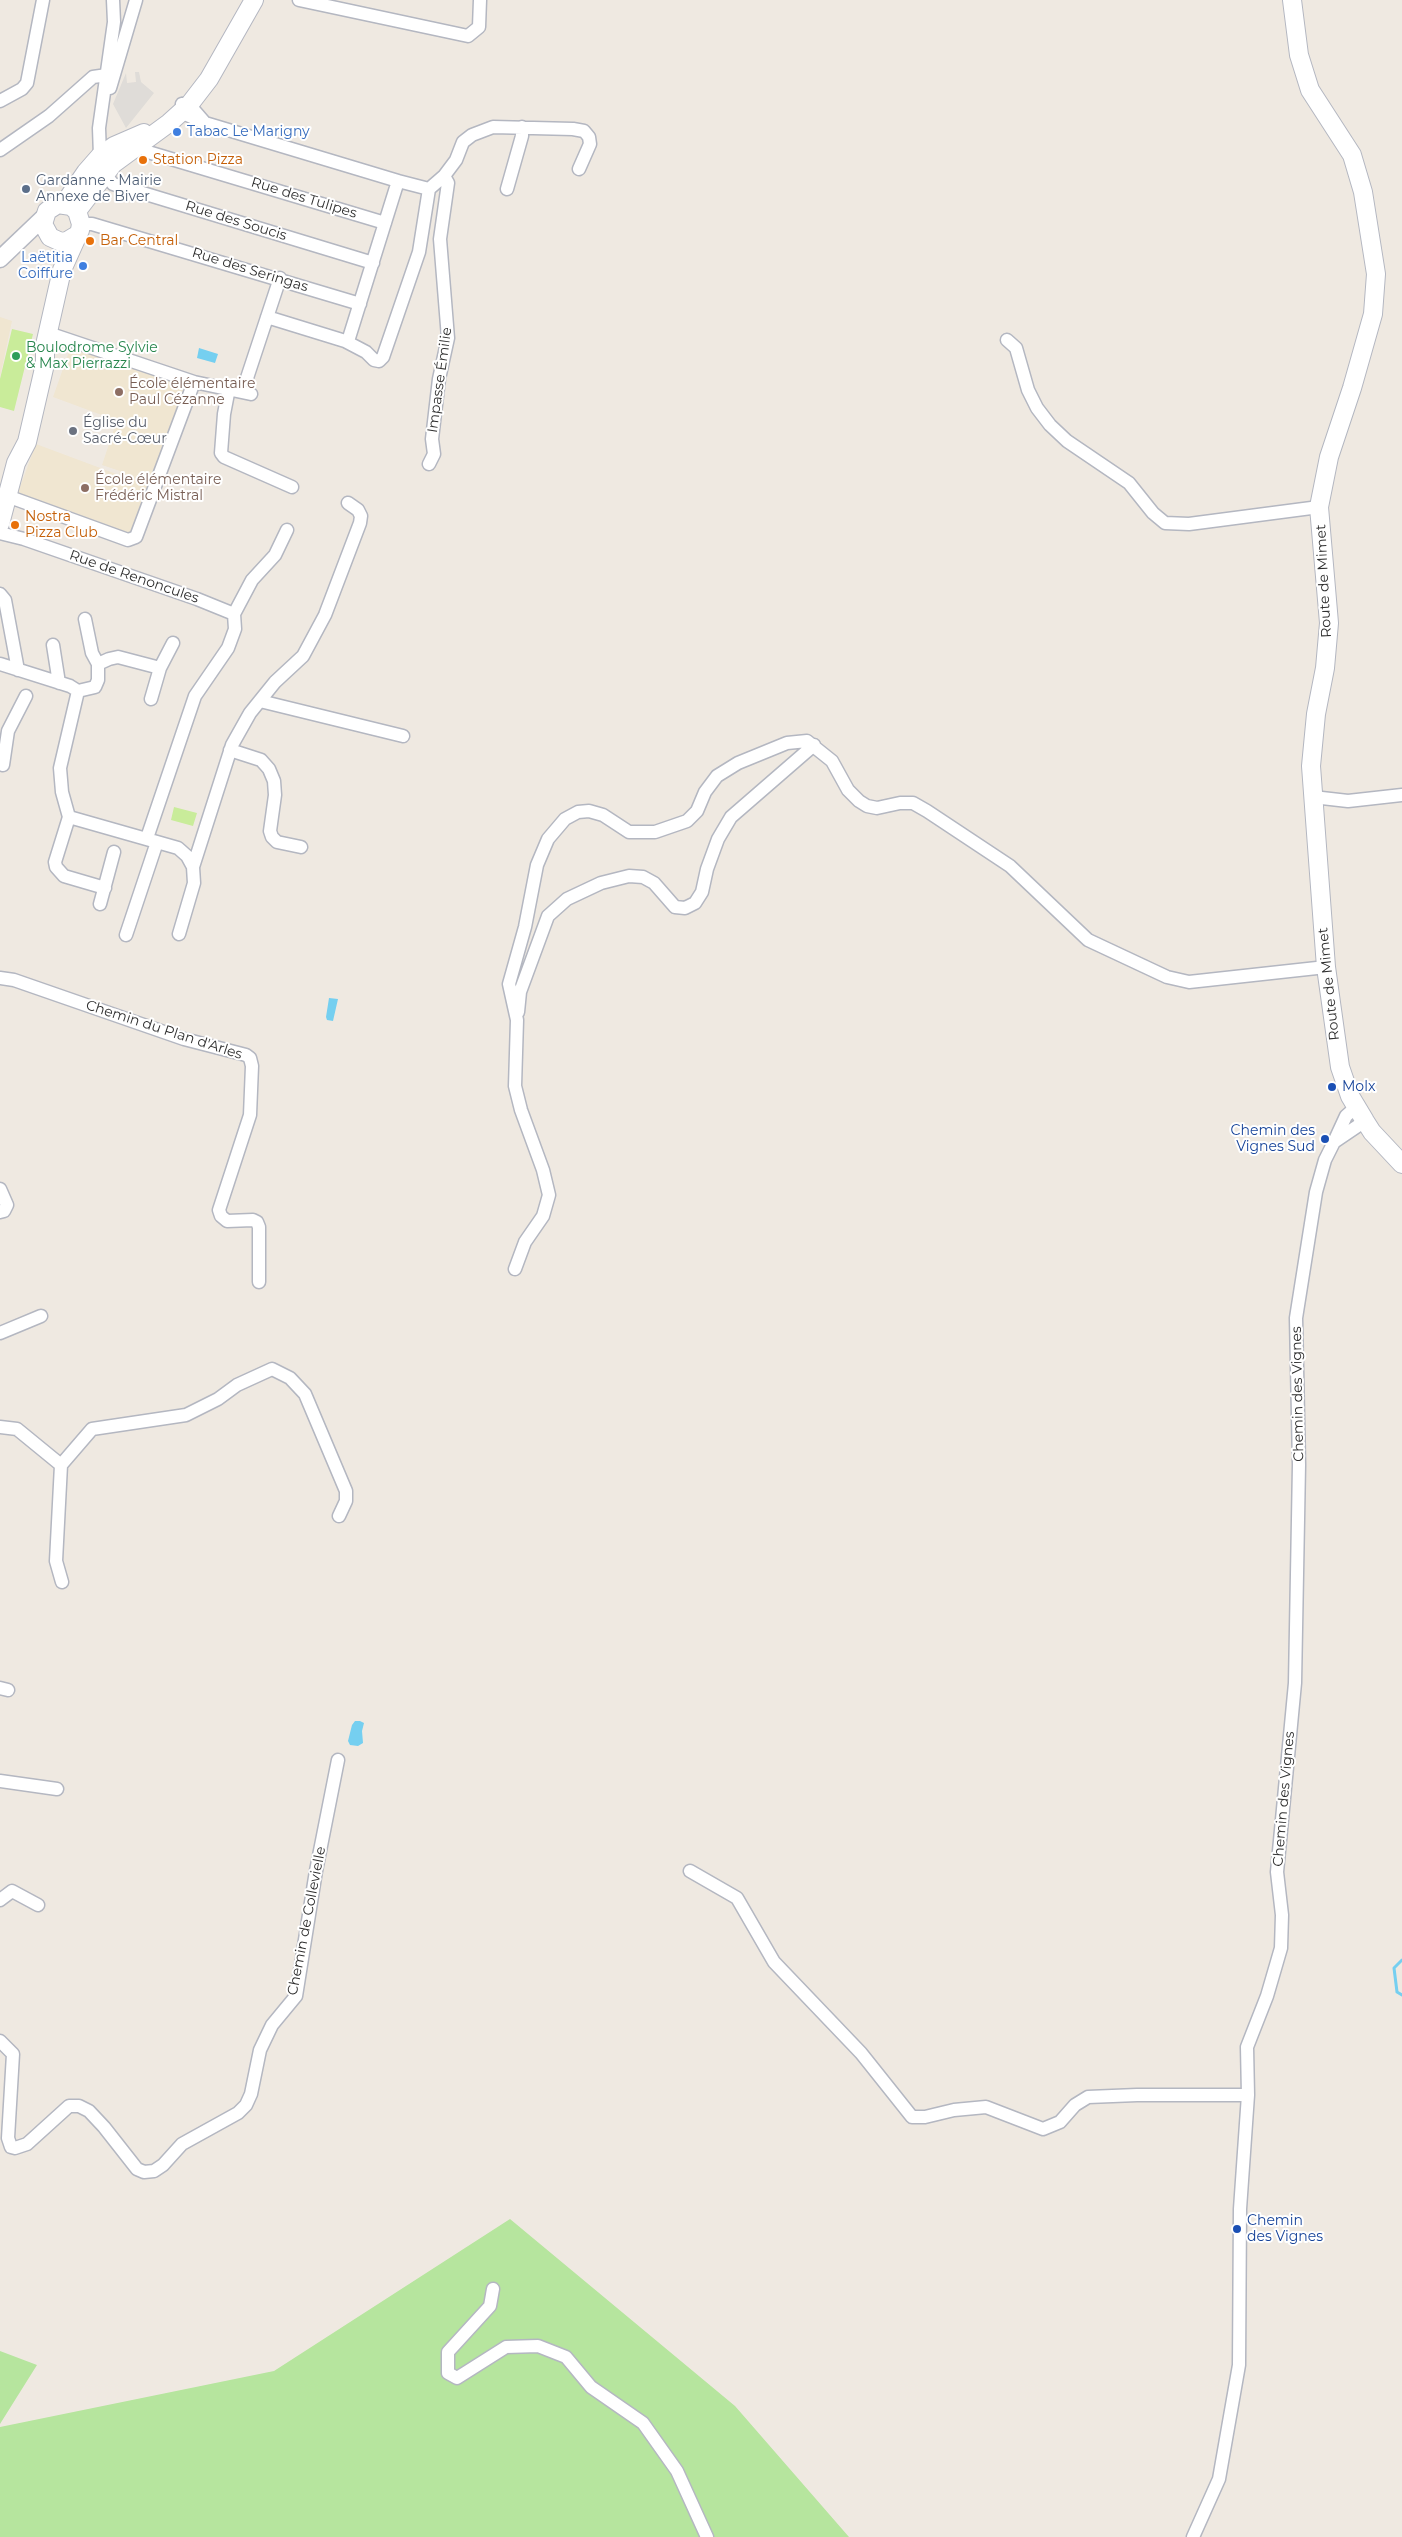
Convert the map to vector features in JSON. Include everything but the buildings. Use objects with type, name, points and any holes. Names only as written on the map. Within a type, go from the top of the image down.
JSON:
[{"type":"main road","points":[[0,524],[16,463],[27,442],[45,364],[46,339],[86,172],[140,145],[184,107],[209,79],[254,0]]},
{"type":"main road","name":"Route de Mimet","points":[[1292,0],[1299,55],[1310,90],[1352,156],[1363,192],[1376,274],[1373,314],[1352,388],[1328,457],[1319,507],[1329,624],[1325,668],[1316,714],[1311,766],[1326,967],[1340,1067],[1360,1114],[1372,1132],[1402,1164]]},
{"type":"main road","points":[[109,159],[142,134],[184,107]]},
{"type":"main road","points":[[52,207],[75,218],[67,241],[55,239],[45,231],[44,217],[52,207]]},
{"type":"main road","points":[[55,239],[62,270]]},
{"type":"street","points":[[0,101],[22,89],[27,83],[42,0]]},
{"type":"street","points":[[113,0],[114,22],[104,91],[109,90],[112,84],[136,0]]},
{"type":"street","points":[[299,0],[468,36],[479,27],[480,0]]},
{"type":"street","points":[[0,150],[50,116],[93,76],[106,75]]},
{"type":"street","name":"Rue des Soucis","points":[[104,91],[100,120],[109,159],[109,179],[113,184],[373,263]]},
{"type":"street","points":[[184,107],[205,123],[429,189]]},
{"type":"street","points":[[268,317],[345,341],[366,352],[374,360],[379,361],[383,357],[419,252],[429,189],[444,176],[456,160],[463,142],[472,134],[493,127],[584,131],[589,137],[590,144],[579,168]]},
{"type":"street","points":[[507,189],[522,136],[522,127]]},
{"type":"street","name":"Rue des Tulipes","points":[[140,145],[148,152],[385,223]]},
{"type":"street","name":"Impasse Émilie","points":[[428,464],[434,454],[432,439],[439,378],[448,338],[440,239],[448,183],[444,176]]},
{"type":"street","points":[[345,341],[349,338],[398,181]]},
{"type":"street","points":[[0,259],[44,217]]},
{"type":"street","name":"Rue des Seringas","points":[[75,218],[280,278],[360,304]]},
{"type":"street","points":[[17,242],[55,239]]},
{"type":"street","points":[[247,378],[280,278]]},
{"type":"street","points":[[46,339],[194,382],[251,394]]},
{"type":"street","points":[[1007,340],[1016,348],[1028,390],[1037,408],[1050,424],[1067,441],[1129,483],[1153,513],[1165,523],[1190,524],[1319,507]]},
{"type":"street","points":[[7,496],[128,540],[136,537],[194,382]]},
{"type":"street","points":[[229,388],[224,414],[221,453],[224,457],[292,487]]},
{"type":"street","points":[[178,934],[194,883],[193,867],[230,750],[241,728],[260,701],[285,671],[303,656],[325,615],[360,523],[361,516],[358,510],[348,503]]},
{"type":"street","points":[[126,935],[195,696],[228,648],[236,629],[234,614],[252,580],[275,555],[287,530]]},
{"type":"street","name":"Rue de Renoncules","points":[[0,533],[196,599],[234,614]]},
{"type":"street","points":[[0,594],[5,600],[18,670]]},
{"type":"street","points":[[0,664],[78,691],[95,687],[98,680],[98,664],[92,653],[85,619]]},
{"type":"street","points":[[151,699],[160,668],[173,643]]},
{"type":"street","points":[[53,646],[59,683]]},
{"type":"street","points":[[98,664],[118,657],[160,668]]},
{"type":"street","points":[[78,691],[60,768],[62,792],[69,817],[55,862],[56,867],[64,876],[105,888]]},
{"type":"street","points":[[3,765],[4,729],[26,696]]},
{"type":"street","points":[[260,701],[403,736]]},
{"type":"street","points":[[517,1020],[509,984],[512,966],[525,927],[537,865],[548,839],[565,819],[578,812],[589,811],[603,815],[629,832],[655,832],[687,821],[697,811],[705,792],[717,776],[738,763],[787,743],[807,741],[832,761],[848,790],[866,806],[877,808],[900,802],[913,803],[1010,866],[1088,940],[1166,977],[1189,982],[1326,967]]},
{"type":"street","points":[[515,1269],[525,1242],[543,1216],[549,1195],[543,1170],[521,1110],[515,1086],[517,1020],[520,992],[548,916],[568,899],[601,882],[630,876],[643,877],[654,884],[676,907],[685,908],[695,903],[702,892],[707,868],[718,839],[731,817],[814,745]]},
{"type":"street","points":[[230,750],[261,760],[269,769],[274,781],[275,795],[270,831],[272,837],[277,842],[301,847]]},
{"type":"street","points":[[1313,797],[1348,801],[1402,795]]},
{"type":"street","points":[[69,817],[178,848],[193,867]]},
{"type":"street","points":[[100,904],[114,852]]},
{"type":"street","name":"Chemin du Plan d'Arles","points":[[0,978],[14,980],[184,1039],[250,1058],[252,1066],[250,1115],[219,1210],[221,1216],[227,1220],[253,1220],[260,1227],[259,1282]]},
{"type":"street","name":"Chemin des Vignes","points":[[1193,2537],[1219,2479],[1239,2365],[1240,2210],[1248,2095],[1247,2047],[1267,1996],[1282,1948],[1282,1915],[1277,1872],[1295,1663],[1299,1465],[1296,1318],[1316,1192],[1325,1160],[1346,1116],[1360,1114]]},
{"type":"street","points":[[0,1189],[7,1205],[4,1211],[0,1212]]},
{"type":"street","points":[[0,1333],[41,1316]]},
{"type":"street","points":[[62,1582],[56,1561],[61,1465],[92,1429],[186,1415],[218,1399],[236,1385],[272,1369],[290,1378],[305,1394],[346,1492],[346,1501],[339,1516]]},
{"type":"street","points":[[0,1427],[17,1429],[61,1465]]},
{"type":"street","name":"Chemin de Collevielle","points":[[0,2041],[13,2054],[8,2138],[11,2147],[15,2148],[27,2144],[65,2109],[73,2105],[79,2106],[89,2111],[104,2127],[136,2169],[144,2172],[154,2171],[164,2165],[182,2144],[238,2113],[246,2105],[252,2094],[260,2050],[272,2025],[296,1996],[316,1871],[338,1760]]},
{"type":"street","points":[[0,1780],[57,1790]]},
{"type":"street","points":[[690,1871],[738,1898],[774,1962],[862,2053],[912,2117],[925,2117],[954,2110],[986,2107],[1043,2129],[1060,2122],[1075,2105],[1088,2097],[1248,2095]]},
{"type":"street","points":[[0,1900],[12,1891],[38,1905]]},
{"type":"street","points":[[493,2289],[490,2306],[448,2352],[448,2373],[457,2378],[506,2347],[538,2346],[566,2357],[591,2387],[643,2423],[677,2471],[707,2537]]},
{"type":"shaded area","points":[[135,72],[139,72],[141,82],[154,93],[126,128],[113,104],[126,73],[127,83],[136,82]]},
{"type":"shaded area","points":[[0,317],[12,321],[0,377]]},
{"type":"shaded area","points":[[71,346],[125,366],[158,371],[156,376],[186,387],[132,536],[17,495],[36,444],[119,475],[120,471],[102,465],[116,423],[137,430],[137,428],[53,397]]},
{"type":"green space","name":"Boulodrome Sylvie & Max Pierrazzi","points":[[12,329],[33,334],[14,411],[0,407],[0,379]]},
{"type":"green space","points":[[174,807],[197,813],[193,826],[171,820]]},
{"type":"green space","points":[[510,2219],[735,2406],[849,2537],[0,2537],[0,2427],[274,2371]]},
{"type":"green space","points":[[0,2351],[37,2365],[0,2424]]},
{"type":"water","points":[[199,348],[218,354],[215,363],[197,358]]},
{"type":"water","points":[[329,998],[338,999],[333,1021],[327,1020],[326,1017]]},
{"type":"water","points":[[355,1721],[364,1723],[362,1731],[363,1743],[358,1746],[350,1745],[348,1741],[352,1725]]},
{"type":"waterway","points":[[1402,1960],[1394,1968],[1397,1992],[1402,1995]]},
{"type":"place","name":"Tabac Le Marigny","points":[[177,132]]},
{"type":"place","name":"Station Pizza","points":[[143,160]]},
{"type":"place","name":"Gardanne - Mairie Annexe de Biver","points":[[26,189]]},
{"type":"place","name":"Bar Central","points":[[90,241]]},
{"type":"place","name":"Laëtitia Coiffure","points":[[83,266]]},
{"type":"place","name":"Boulodrome Sylvie & Max Pierrazzi","points":[[16,356]]},
{"type":"place","name":"École élémentaire Paul Cézanne","points":[[119,392]]},
{"type":"place","name":"Église du Sacré-Cœur","points":[[73,431]]},
{"type":"place","name":"École élémentaire Frédéric Mistral","points":[[85,488]]},
{"type":"place","name":"Nostra Pizza Club","points":[[15,525]]},
{"type":"place","name":"Molx","points":[[1332,1087]]},
{"type":"place","name":"Chemin des Vignes Sud","points":[[1325,1139]]},
{"type":"place","name":"Chemin des Vignes","points":[[1237,2229]]}]
